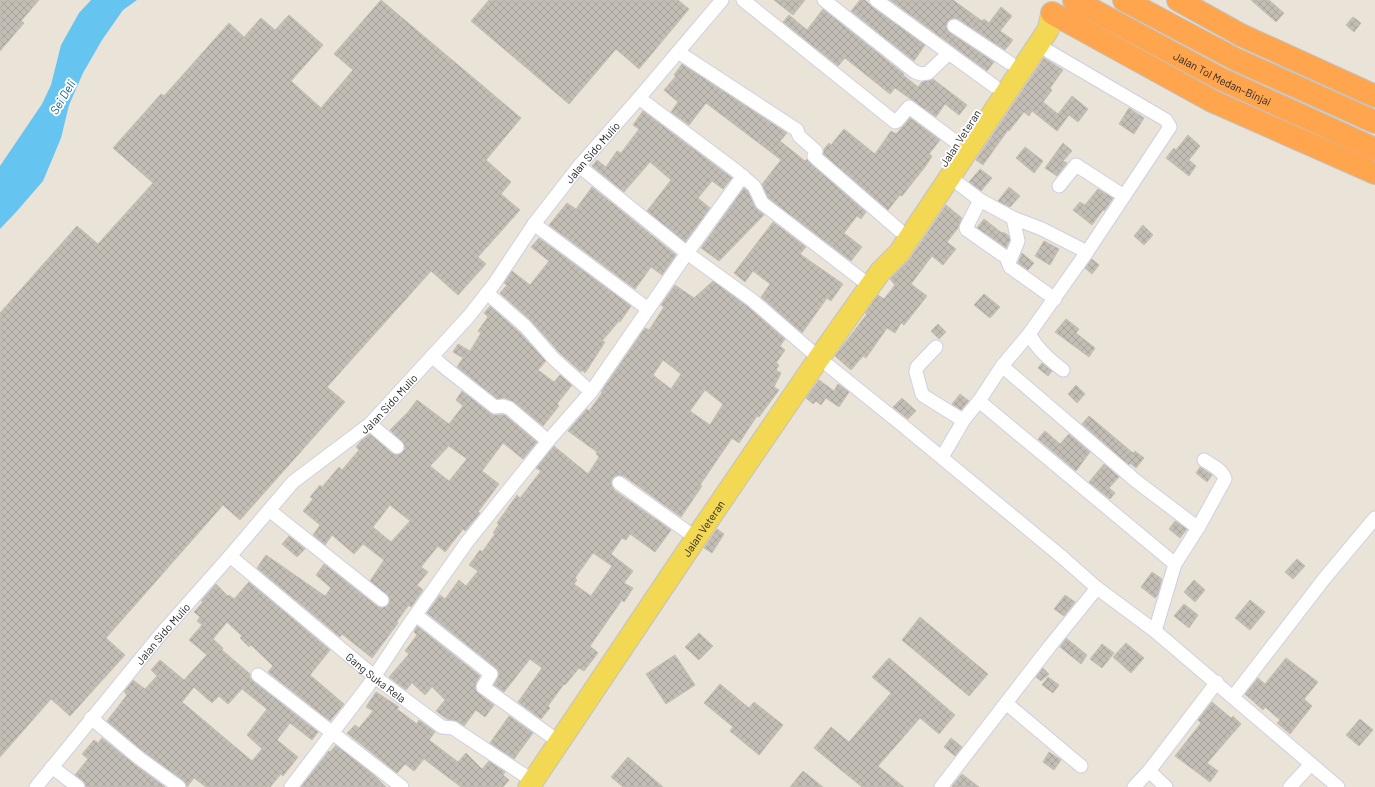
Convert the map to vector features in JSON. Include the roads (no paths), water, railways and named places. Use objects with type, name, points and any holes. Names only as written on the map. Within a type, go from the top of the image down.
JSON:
[{"type":"highway","name":"Jalan Tol Medan–Binjai","points":[[1074,0],[1221,79],[1375,149]]},
{"type":"highway","name":"Jalan Tol Medan–Binjai","points":[[1124,0],[1235,59],[1375,122]]},
{"type":"highway","points":[[1178,0],[1241,35],[1375,96]]},
{"type":"highway","points":[[1057,7],[1212,101],[1375,173]]},
{"type":"main road","name":"Jalan Veteran","points":[[531,784],[819,358],[875,279],[899,253],[1048,30],[1057,7]]},
{"type":"main road","name":"Jalan Veteran","points":[[875,279],[888,248],[956,142],[1036,24],[1057,7]]},
{"type":"street","name":"Jalan Sido Mulio","points":[[36,787],[160,635],[293,482],[370,424],[469,316],[487,293],[534,224],[579,166],[722,0]]},
{"type":"street","points":[[742,0],[895,122],[910,107],[956,142]]},
{"type":"street","points":[[824,0],[915,72],[921,74],[928,73],[949,54]]},
{"type":"street","points":[[876,0],[994,86]]},
{"type":"street","points":[[954,26],[1010,63]]},
{"type":"street","points":[[942,457],[966,418],[1002,366],[1029,334],[1087,252],[1170,127],[1166,120],[1038,45]]},
{"type":"street","points":[[678,52],[797,130],[800,136],[816,151],[814,156],[816,158],[899,230]]},
{"type":"street","points":[[639,98],[743,176],[754,186],[762,203],[875,279]]},
{"type":"street","points":[[1059,186],[1076,165],[1124,196]]},
{"type":"street","points":[[579,166],[687,253],[752,300],[819,358],[942,457],[1097,588],[1155,631],[1217,682],[1338,787]]},
{"type":"street","points":[[291,787],[375,676],[468,542],[548,441],[591,392],[687,253],[743,176]]},
{"type":"street","points":[[950,177],[980,200],[1013,218],[1042,229],[1087,252]]},
{"type":"street","points":[[980,200],[966,228],[1010,260]]},
{"type":"street","points":[[1013,218],[1018,241],[1008,262],[1010,267],[1055,298]]},
{"type":"street","points":[[534,224],[648,309]]},
{"type":"street","points":[[487,293],[525,326],[554,359],[591,392]]},
{"type":"street","points":[[1029,334],[1036,346],[1063,370]]},
{"type":"street","points":[[936,347],[917,367],[916,372],[922,394],[961,419],[966,418]]},
{"type":"street","points":[[432,356],[495,407],[503,406],[510,408],[548,441]]},
{"type":"street","points":[[1002,366],[1136,481],[1198,528]]},
{"type":"street","points":[[979,401],[1176,564]]},
{"type":"street","points":[[370,424],[398,447]]},
{"type":"street","points":[[1155,631],[1176,564],[1225,479],[1221,472],[1204,460]]},
{"type":"street","points":[[619,483],[696,538]]},
{"type":"street","points":[[270,510],[382,600]]},
{"type":"street","points":[[1233,697],[1324,579],[1375,518]]},
{"type":"street","name":"Gang Suka Rela","points":[[230,556],[375,676],[442,727],[453,728],[531,784]]},
{"type":"street","points":[[940,787],[1097,588]]},
{"type":"street","points":[[416,615],[491,674],[482,687],[559,742]]},
{"type":"street","points":[[258,675],[402,787]]},
{"type":"street","points":[[1134,787],[1150,771],[1217,682]]},
{"type":"street","points":[[1006,703],[1081,766]]},
{"type":"street","points":[[91,718],[139,758],[179,787]]},
{"type":"street","points":[[1290,787],[1311,764]]},
{"type":"street","points":[[52,767],[78,787]]},
{"type":"street","points":[[1150,771],[1166,787]]},
{"type":"water","name":"Sei Deli","points":[[91,0],[137,0],[123,10],[102,40],[83,73],[69,105],[61,138],[43,181],[0,229],[0,166],[42,104],[51,85],[61,45],[79,13]]}]
